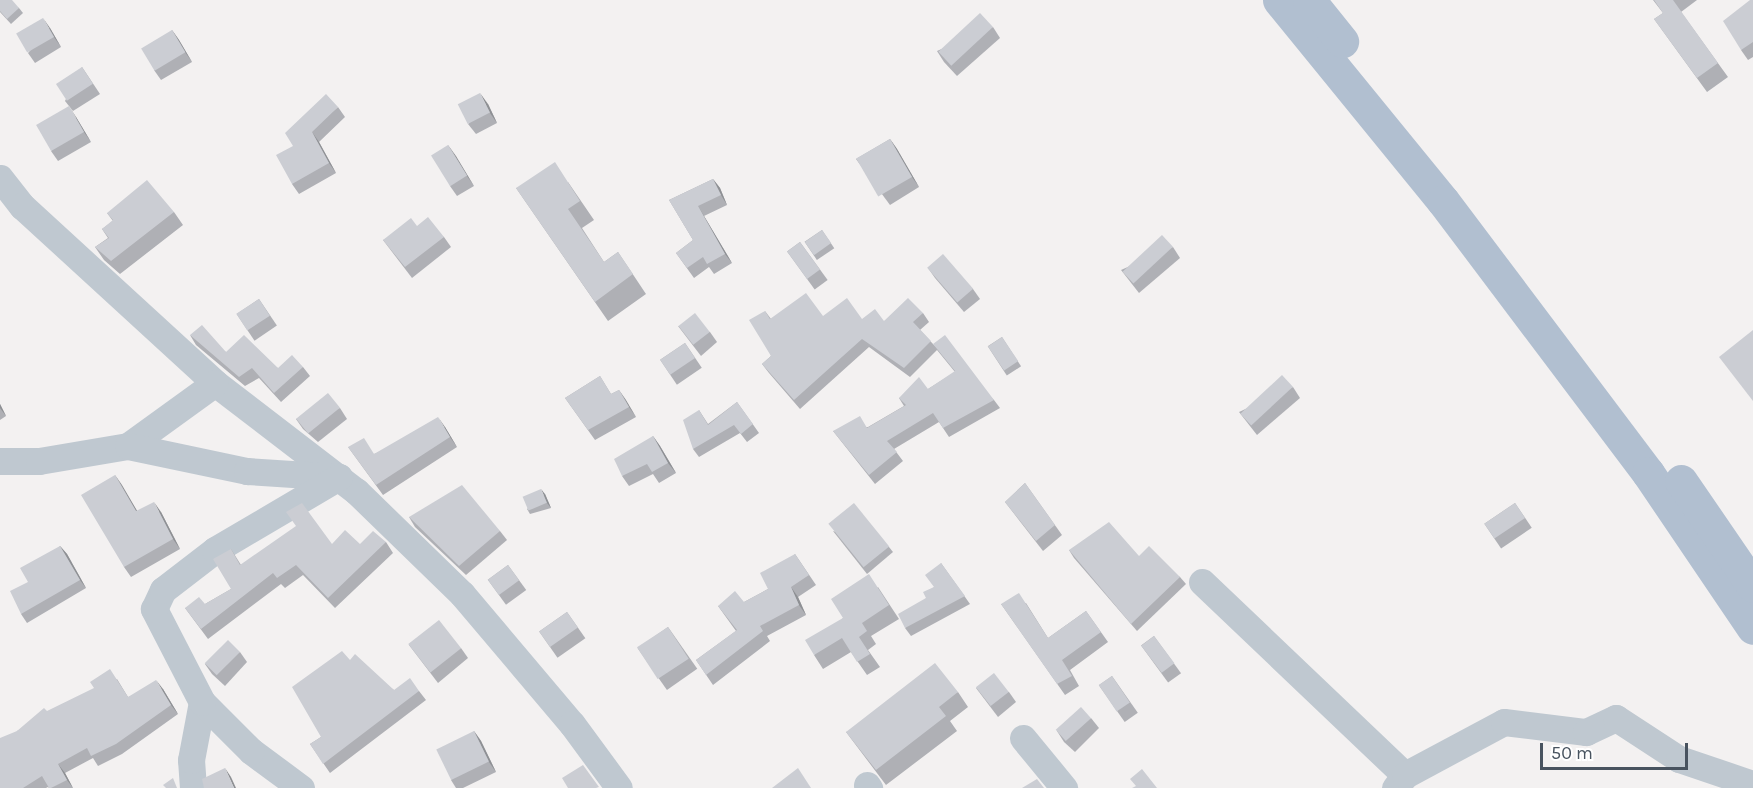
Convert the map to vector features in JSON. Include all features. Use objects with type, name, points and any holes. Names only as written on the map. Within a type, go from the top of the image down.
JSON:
[{"type":"main road","points":[[1279,0],[1443,201],[1648,473],[1753,628]]},
{"type":"main road","points":[[1309,0],[1666,458],[1753,586]]},
{"type":"street","points":[[0,178],[22,206],[215,384],[339,477],[462,594],[572,724],[619,788]]},
{"type":"street","points":[[128,446],[215,384]]},
{"type":"street","points":[[0,461],[39,461],[128,446],[247,471],[339,477]]},
{"type":"street","points":[[301,788],[250,751],[202,702],[154,609],[163,590],[215,550],[339,477]]},
{"type":"street","points":[[1202,582],[1400,782],[1504,722],[1586,732],[1616,718],[1679,759],[1753,784]]},
{"type":"street","points":[[194,788],[191,760],[202,702]]},
{"type":"street","points":[[1023,738],[1064,788]]},
{"type":"building","points":[[0,0],[12,0],[19,8],[7,19],[0,11]]},
{"type":"building","points":[[1654,0],[1673,0],[1718,63],[1697,78],[1654,19],[1663,13]]},
{"type":"building","points":[[1753,0],[1753,42],[1741,50],[1723,21]]},
{"type":"building","points":[[980,13],[993,27],[951,66],[938,52]]},
{"type":"building","points":[[43,18],[54,37],[27,53],[16,34]]},
{"type":"building","points":[[172,30],[185,52],[155,71],[141,49]]},
{"type":"building","points":[[82,67],[93,84],[67,101],[56,84]]},
{"type":"building","points":[[480,93],[490,113],[468,124],[458,104]]},
{"type":"building","points":[[326,94],[338,107],[312,132],[329,163],[292,184],[276,155],[293,146],[285,133]]},
{"type":"building","points":[[69,106],[84,132],[51,151],[36,125]]},
{"type":"building","points":[[890,139],[912,177],[878,197],[856,158]]},
{"type":"building","points":[[448,145],[467,176],[450,186],[431,156]]},
{"type":"building","points":[[555,162],[580,201],[568,209],[604,262],[618,252],[633,274],[595,302],[516,188]]},
{"type":"building","points":[[713,179],[721,195],[698,206],[725,254],[707,264],[703,257],[687,268],[676,253],[693,240],[669,200]]},
{"type":"building","points":[[147,180],[174,212],[111,261],[95,247],[109,238],[102,229],[113,220],[107,213]]},
{"type":"building","points":[[428,217],[444,237],[405,267],[383,240],[411,218],[417,226]]},
{"type":"building","points":[[822,230],[831,243],[814,255],[805,242]]},
{"type":"building","points":[[1162,235],[1173,247],[1133,284],[1123,272]]},
{"type":"building","points":[[800,242],[820,270],[807,279],[787,251]]},
{"type":"building","points":[[943,254],[973,289],[957,302],[927,268]]},
{"type":"building","points":[[806,293],[823,316],[847,298],[862,319],[875,309],[884,321],[908,298],[923,313],[913,322],[931,341],[904,368],[862,339],[794,400],[762,364],[771,356],[749,320],[765,311],[770,319]]},
{"type":"building","points":[[259,299],[270,316],[247,330],[236,314]]},
{"type":"building","points":[[695,313],[710,332],[693,345],[678,326]]},
{"type":"building","points":[[202,325],[226,352],[244,335],[278,368],[292,355],[303,367],[274,393],[252,368],[239,377],[190,335]]},
{"type":"building","points":[[1753,330],[1753,401],[1719,357]]},
{"type":"building","points":[[945,335],[994,400],[943,428],[933,413],[887,441],[897,452],[869,475],[833,431],[860,416],[867,428],[906,405],[899,398],[919,377],[928,389],[955,371],[933,344]]},
{"type":"building","points":[[1002,337],[1018,361],[1004,371],[988,347]]},
{"type":"building","points":[[685,343],[695,358],[670,375],[660,360]]},
{"type":"building","points":[[1282,375],[1293,387],[1251,426],[1240,414]]},
{"type":"building","points":[[600,376],[611,394],[619,390],[629,407],[588,430],[565,398]]},
{"type":"building","points":[[328,393],[340,408],[308,434],[296,419]]},
{"type":"building","points":[[737,402],[753,424],[741,434],[734,425],[693,449],[683,420],[699,410],[708,425]]},
{"type":"building","points":[[438,417],[450,437],[376,485],[348,447],[364,438],[374,454]]},
{"type":"building","points":[[653,436],[668,463],[652,472],[647,464],[622,476],[614,459]]},
{"type":"building","points":[[115,475],[136,511],[154,502],[173,539],[124,567],[81,495]]},
{"type":"building","points":[[1025,483],[1055,525],[1036,541],[1005,502]]},
{"type":"building","points":[[462,485],[500,531],[459,566],[409,517]]},
{"type":"building","points":[[541,489],[547,503],[528,511],[523,497]]},
{"type":"building","points":[[302,503],[332,544],[345,530],[360,544],[373,531],[386,542],[328,598],[296,565],[277,578],[273,573],[201,629],[185,608],[199,597],[205,604],[231,589],[213,559],[231,549],[240,565],[296,526],[286,512]]},
{"type":"building","points":[[854,503],[889,547],[864,567],[828,524]]},
{"type":"building","points":[[1515,503],[1525,518],[1494,539],[1484,524]]},
{"type":"building","points":[[1109,522],[1139,556],[1149,546],[1180,577],[1131,624],[1069,550]]},
{"type":"building","points":[[60,546],[80,580],[21,614],[10,591],[28,582],[20,568]]},
{"type":"building","points":[[795,554],[809,575],[791,587],[799,605],[760,626],[763,631],[706,675],[696,660],[737,630],[718,606],[735,591],[744,602],[768,589],[760,573]]},
{"type":"building","points":[[941,563],[965,596],[905,628],[898,614],[926,598],[923,592],[934,587],[925,575]]},
{"type":"building","points":[[508,565],[519,580],[499,595],[488,580]]},
{"type":"building","points":[[869,574],[889,605],[862,623],[867,631],[859,637],[870,654],[857,662],[842,638],[814,655],[805,640],[843,618],[831,599]]},
{"type":"building","points":[[1019,593],[1048,638],[1086,611],[1101,632],[1062,660],[1072,676],[1057,684],[1001,604]]},
{"type":"building","points":[[567,612],[578,628],[550,647],[539,632]]},
{"type":"building","points":[[439,620],[461,648],[430,672],[408,644]]},
{"type":"building","points":[[668,627],[689,659],[658,679],[637,647]]},
{"type":"building","points":[[1154,636],[1174,663],[1162,673],[1141,646]]},
{"type":"building","points":[[228,640],[240,652],[217,675],[205,663]]},
{"type":"building","points":[[342,651],[350,660],[355,654],[394,690],[410,678],[419,691],[323,764],[310,744],[321,737],[292,687]]},
{"type":"building","points":[[935,663],[958,692],[939,707],[946,716],[876,770],[846,732]]},
{"type":"building","points":[[110,669],[128,697],[156,680],[171,705],[116,744],[91,756],[87,748],[58,764],[67,780],[51,788],[42,776],[23,788],[0,788],[0,738],[17,731],[44,708],[47,711],[94,688],[90,682]]},
{"type":"building","points":[[994,673],[1009,692],[991,706],[976,687]]},
{"type":"building","points":[[1112,676],[1130,703],[1117,711],[1099,685]]},
{"type":"building","points":[[1081,707],[1091,718],[1066,741],[1056,730]]},
{"type":"building","points":[[474,731],[489,762],[451,780],[436,749]]},
{"type":"building","points":[[583,765],[599,787],[568,788],[562,778]]},
{"type":"building","points":[[225,768],[234,788],[204,788],[202,779]]},
{"type":"building","points":[[798,768],[811,788],[772,788]]},
{"type":"building","points":[[1142,769],[1157,788],[1132,788],[1136,786],[1130,779]]},
{"type":"building","points":[[173,778],[177,788],[166,788],[163,785]]},
{"type":"building","points":[[1037,779],[1044,788],[1022,788]]}]
